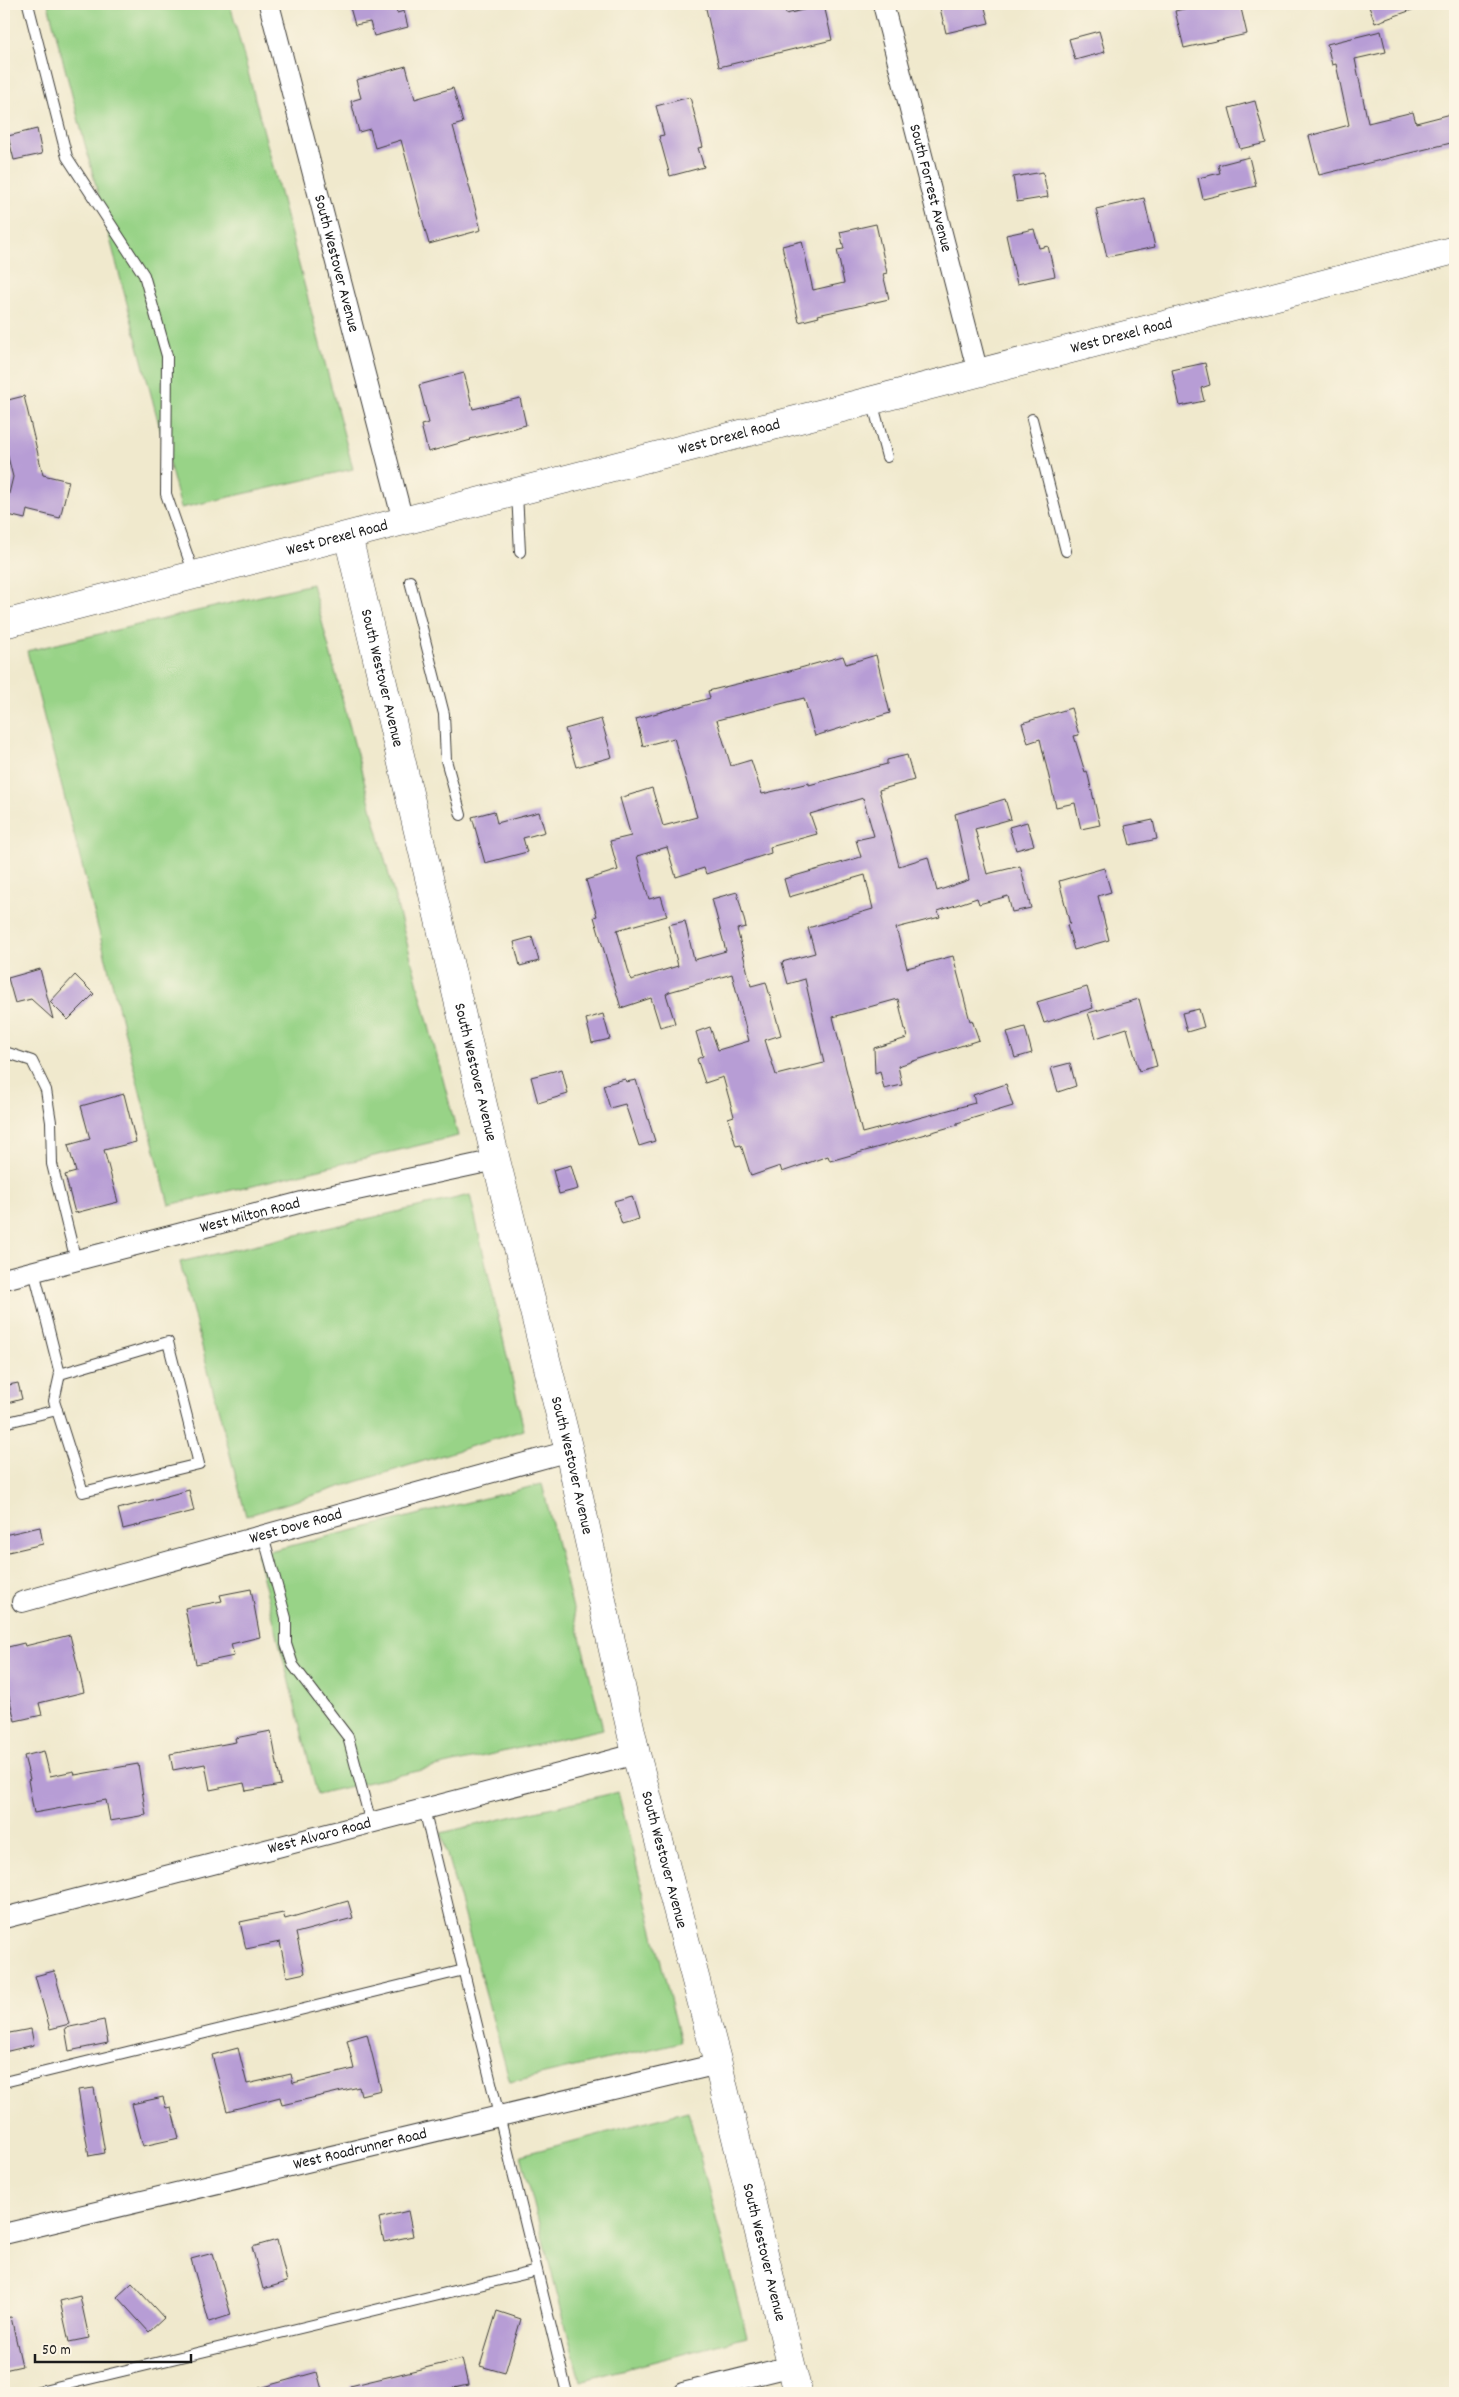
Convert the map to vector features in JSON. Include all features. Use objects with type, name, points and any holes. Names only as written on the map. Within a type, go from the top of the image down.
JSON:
[{"type":"street","name":"South Westover Avenue","points":[[269,4],[403,521]]},
{"type":"street","name":"South Forrest Avenue","points":[[883,4],[978,373]]},
{"type":"street","name":"West Drexel Road","points":[[4,624],[1455,250]]},
{"type":"street","name":"South Westover Avenue","points":[[348,536],[496,1160],[569,1451],[636,1754],[718,2064],[798,2393]]},
{"type":"street","name":"West Milton Road","points":[[4,1279],[310,1200],[496,1160]]},
{"type":"street","name":"West Dove Road","points":[[22,1602],[569,1451]]},
{"type":"street","name":"West Alvaro Road","points":[[4,1918],[636,1754]]},
{"type":"street","name":"West Roadrunner Road","points":[[4,2234],[718,2064]]},
{"type":"street","points":[[683,2393],[792,2366]]},
{"type":"lane","points":[[28,4],[67,157],[144,275],[167,356],[166,494],[194,575]]},
{"type":"lane","points":[[872,400],[887,457]]},
{"type":"lane","points":[[1032,420],[1066,551]]},
{"type":"lane","points":[[517,492],[520,552]]},
{"type":"lane","points":[[410,581],[444,714],[446,760],[461,815]]},
{"type":"lane","points":[[4,1054],[8,1053],[32,1061],[46,1090],[51,1122],[52,1164],[76,1260]]},
{"type":"lane","points":[[34,1271],[60,1374],[54,1401],[83,1492],[198,1464],[168,1342],[60,1374]]},
{"type":"lane","points":[[4,1423],[57,1410]]},
{"type":"lane","points":[[263,1535],[286,1618],[286,1644],[293,1664],[348,1737],[371,1823]]},
{"type":"lane","points":[[424,1809],[567,2393]]},
{"type":"lane","points":[[4,2082],[464,1970]]},
{"type":"lane","points":[[31,2393],[537,2271]]},
{"type":"green space","points":[[48,4],[230,4],[353,469],[181,508]]},
{"type":"green space","points":[[312,584],[458,1136],[169,1205],[27,651]]},
{"type":"green space","points":[[470,1195],[524,1430],[246,1516],[180,1262]]},
{"type":"green space","points":[[542,1484],[603,1729],[317,1794],[257,1554]]},
{"type":"green space","points":[[618,1792],[681,2042],[510,2082],[441,1833]]},
{"type":"green space","points":[[688,2111],[747,2337],[580,2381],[521,2155]]},
{"type":"building","points":[[349,4],[395,4],[397,13],[404,11],[408,27],[374,36],[370,22],[355,25]]},
{"type":"building","points":[[705,4],[784,4],[786,14],[824,5],[832,40],[719,67]]},
{"type":"building","points":[[939,4],[984,4],[989,23],[946,33]]},
{"type":"building","points":[[1205,4],[1240,4],[1247,34],[1184,48],[1175,11]]},
{"type":"building","points":[[1368,4],[1422,4],[1423,6],[1375,23]]},
{"type":"building","points":[[1099,31],[1105,52],[1075,60],[1069,39]]},
{"type":"building","points":[[1381,31],[1386,52],[1355,59],[1368,123],[1413,112],[1416,123],[1455,113],[1455,142],[1319,175],[1309,136],[1349,125],[1336,64],[1332,65],[1327,44]]},
{"type":"building","points":[[406,66],[415,99],[453,88],[463,123],[453,126],[481,230],[429,244],[401,140],[375,148],[370,129],[359,132],[351,101],[361,98],[356,80]]},
{"type":"building","points":[[690,97],[703,147],[698,148],[704,167],[670,176],[659,136],[664,135],[656,106]]},
{"type":"building","points":[[1255,101],[1266,143],[1240,149],[1229,108]]},
{"type":"building","points":[[37,129],[42,154],[14,160],[8,136]]},
{"type":"building","points":[[1249,157],[1256,186],[1203,199],[1198,178],[1220,173],[1218,165]]},
{"type":"building","points":[[1043,172],[1048,197],[1017,202],[1013,177]]},
{"type":"building","points":[[1144,198],[1155,247],[1107,257],[1096,209]]},
{"type":"building","points":[[876,224],[887,273],[883,274],[889,299],[818,315],[819,317],[799,322],[782,246],[802,241],[813,290],[844,283],[837,250],[844,249],[840,232]]},
{"type":"building","points":[[1034,229],[1039,248],[1048,246],[1055,276],[1017,284],[1006,235]]},
{"type":"building","points":[[1205,363],[1210,385],[1201,388],[1204,401],[1180,406],[1172,370]]},
{"type":"building","points":[[464,373],[473,409],[520,398],[526,425],[428,452],[421,425],[429,423],[419,385]]},
{"type":"building","points":[[24,396],[43,475],[69,481],[60,518],[27,510],[25,519],[4,514],[13,477],[4,441],[4,401]]},
{"type":"building","points":[[876,655],[890,713],[815,736],[804,698],[717,720],[731,766],[751,760],[762,794],[809,783],[809,785],[887,764],[887,760],[907,755],[914,780],[879,790],[899,866],[928,857],[937,891],[969,880],[955,814],[1005,799],[1011,819],[975,829],[987,874],[1020,866],[1031,908],[1012,912],[1008,896],[979,904],[977,898],[938,911],[940,917],[896,928],[907,968],[953,956],[970,1021],[972,1020],[979,1040],[898,1066],[902,1085],[884,1089],[880,1071],[875,1073],[874,1048],[907,1038],[898,999],[833,1017],[862,1133],[975,1103],[973,1095],[1006,1084],[1013,1106],[957,1123],[957,1125],[830,1161],[828,1156],[782,1172],[780,1166],[751,1176],[741,1145],[736,1146],[728,1118],[734,1116],[723,1077],[705,1083],[697,1059],[703,1056],[696,1032],[710,1027],[718,1050],[749,1041],[732,974],[666,994],[675,1023],[660,1027],[651,998],[621,1008],[594,917],[597,916],[586,880],[618,870],[610,841],[631,836],[620,798],[652,788],[663,826],[697,817],[674,738],[643,746],[636,719],[710,698],[708,691],[843,656],[846,664]],"holes":[[[863,798],[874,836],[856,840],[861,857],[784,879],[789,897],[865,875],[873,909],[808,928],[815,953],[782,962],[788,984],[805,979],[824,1063],[776,1075],[765,1040],[781,1035],[766,982],[751,986],[737,929],[746,927],[737,892],[712,899],[726,951],[694,960],[685,921],[668,925],[678,966],[631,980],[617,930],[667,916],[661,896],[649,899],[637,856],[667,847],[676,877],[704,868],[706,874],[771,853],[770,847],[817,834],[810,814]]]},
{"type":"building","points":[[1071,708],[1079,735],[1074,736],[1085,772],[1087,771],[1100,825],[1081,829],[1075,803],[1056,807],[1040,739],[1028,743],[1022,723]]},
{"type":"building","points":[[601,719],[612,757],[576,767],[565,729]]},
{"type":"building","points":[[494,811],[497,823],[539,812],[545,832],[523,838],[527,852],[485,863],[472,817]]},
{"type":"building","points":[[1153,820],[1157,839],[1130,845],[1125,826]]},
{"type":"building","points":[[1027,822],[1034,845],[1016,850],[1009,827]]},
{"type":"building","points":[[1104,868],[1111,892],[1098,896],[1109,940],[1074,950],[1067,925],[1070,924],[1059,881]]},
{"type":"building","points":[[532,937],[539,961],[520,966],[514,942]]},
{"type":"building","points":[[40,969],[53,1019],[31,999],[15,1003],[8,978]]},
{"type":"building","points":[[75,975],[94,994],[68,1020],[50,1002]]},
{"type":"building","points":[[1087,987],[1093,1008],[1044,1023],[1037,1002]]},
{"type":"building","points":[[1139,999],[1157,1066],[1139,1071],[1127,1028],[1096,1038],[1088,1013]]},
{"type":"building","points":[[1199,1009],[1204,1027],[1187,1032],[1182,1013]]},
{"type":"building","points":[[603,1014],[610,1039],[592,1043],[586,1019]]},
{"type":"building","points":[[1025,1027],[1032,1053],[1015,1058],[1007,1032]]},
{"type":"building","points":[[1070,1063],[1076,1086],[1058,1092],[1051,1068]]},
{"type":"building","points":[[562,1069],[568,1094],[538,1103],[531,1077]]},
{"type":"building","points":[[625,1079],[626,1082],[636,1080],[655,1141],[639,1146],[625,1104],[610,1108],[603,1085]]},
{"type":"building","points":[[124,1094],[136,1142],[104,1150],[118,1202],[75,1213],[65,1175],[76,1172],[68,1145],[90,1139],[81,1106]]},
{"type":"building","points":[[571,1165],[578,1189],[559,1194],[553,1170]]},
{"type":"building","points":[[632,1196],[639,1219],[622,1224],[614,1201]]},
{"type":"building","points":[[18,1383],[22,1399],[4,1404],[4,1386]]},
{"type":"building","points":[[189,1490],[194,1511],[123,1529],[118,1509]]},
{"type":"building","points":[[40,1527],[43,1544],[4,1553],[4,1535]]},
{"type":"building","points":[[251,1589],[260,1637],[231,1644],[234,1656],[196,1664],[185,1608],[222,1601],[220,1595]]},
{"type":"building","points":[[70,1635],[84,1692],[39,1703],[42,1715],[15,1721],[4,1677],[4,1648],[24,1643],[25,1646]]},
{"type":"building","points":[[271,1731],[281,1785],[246,1791],[244,1783],[210,1790],[205,1764],[173,1770],[170,1754],[236,1742],[235,1738]]},
{"type":"building","points":[[44,1751],[50,1776],[74,1771],[75,1775],[138,1764],[146,1815],[110,1821],[106,1800],[34,1813],[28,1780],[30,1779],[24,1756]]},
{"type":"building","points":[[348,1901],[353,1918],[296,1933],[305,1973],[287,1977],[280,1942],[246,1949],[240,1922],[283,1913],[285,1919]]},
{"type":"building","points":[[54,1971],[69,2024],[50,2029],[35,1976]]},
{"type":"building","points":[[104,2020],[108,2043],[69,2051],[65,2028]]},
{"type":"building","points":[[31,2029],[34,2045],[4,2052],[4,2034]]},
{"type":"building","points":[[367,2034],[381,2090],[361,2095],[359,2087],[282,2105],[280,2097],[227,2111],[212,2055],[238,2048],[247,2084],[291,2074],[293,2083],[354,2069],[347,2040]]},
{"type":"building","points":[[94,2088],[105,2153],[89,2156],[78,2090]]},
{"type":"building","points":[[163,2097],[166,2108],[171,2107],[179,2138],[143,2146],[132,2104]]},
{"type":"building","points":[[408,2211],[413,2236],[384,2242],[379,2218]]},
{"type":"building","points":[[277,2240],[287,2282],[263,2289],[252,2247]]},
{"type":"building","points":[[213,2253],[231,2315],[209,2322],[191,2259]]},
{"type":"building","points":[[132,2283],[164,2318],[149,2332],[117,2297]]},
{"type":"building","points":[[80,2296],[89,2338],[69,2342],[60,2301]]},
{"type":"building","points":[[497,2311],[521,2319],[505,2373],[480,2366]]},
{"type":"building","points":[[11,2317],[22,2366],[4,2370],[4,2318]]},
{"type":"building","points":[[462,2359],[468,2385],[429,2393],[351,2393],[350,2386]]},
{"type":"building","points":[[317,2372],[323,2393],[260,2393],[259,2388]]}]
